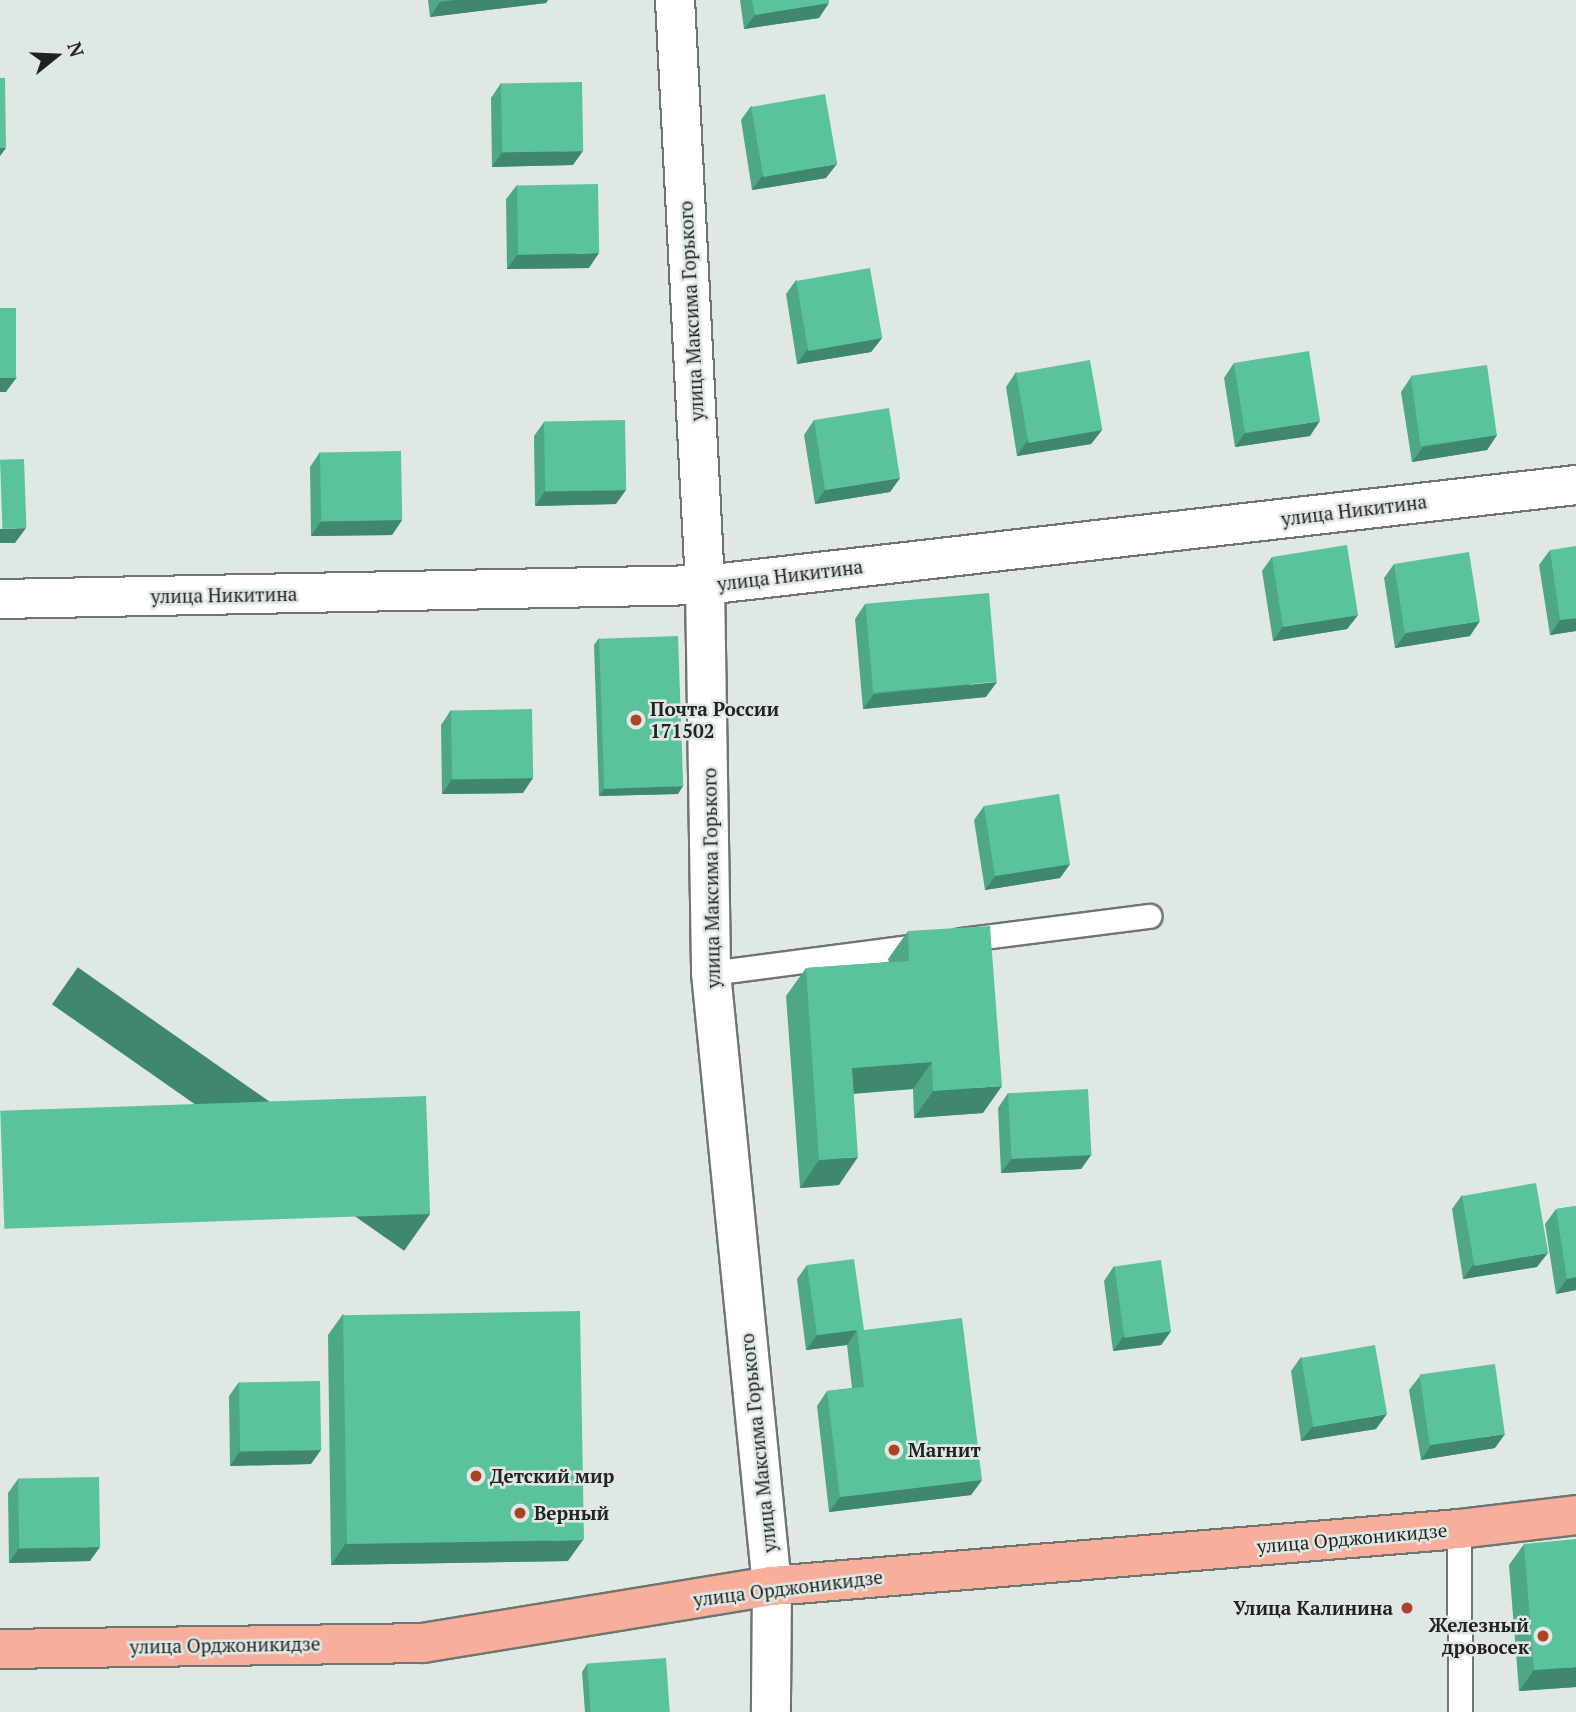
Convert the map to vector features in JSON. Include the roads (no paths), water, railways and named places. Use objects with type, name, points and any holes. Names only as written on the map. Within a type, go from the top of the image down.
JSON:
[{"type":"main road","name":"улица Орджоникидзе","points":[[0,1649],[424,1643],[772,1586],[1459,1529],[1576,1515]]},
{"type":"street","name":"улица Максима Горького","points":[[675,0],[705,585],[711,973],[772,1586],[771,1712]]},
{"type":"street","name":"улица Никитина","points":[[0,599],[705,585],[1576,485]]},
{"type":"lane","points":[[711,973],[1149,916]]},
{"type":"lane","points":[[1459,1529],[1460,1712]]},
{"type":"place","name":"Почта России 171502","points":[[636,720]]},
{"type":"place","name":"Магнит","points":[[894,1450]]},
{"type":"place","name":"Детский мир","points":[[476,1476]]},
{"type":"place","name":"Верный","points":[[520,1513]]},
{"type":"place","name":"Улица Калинина","points":[[1407,1608]]},
{"type":"place","name":"Железный дровосек","points":[[1543,1636]]}]
